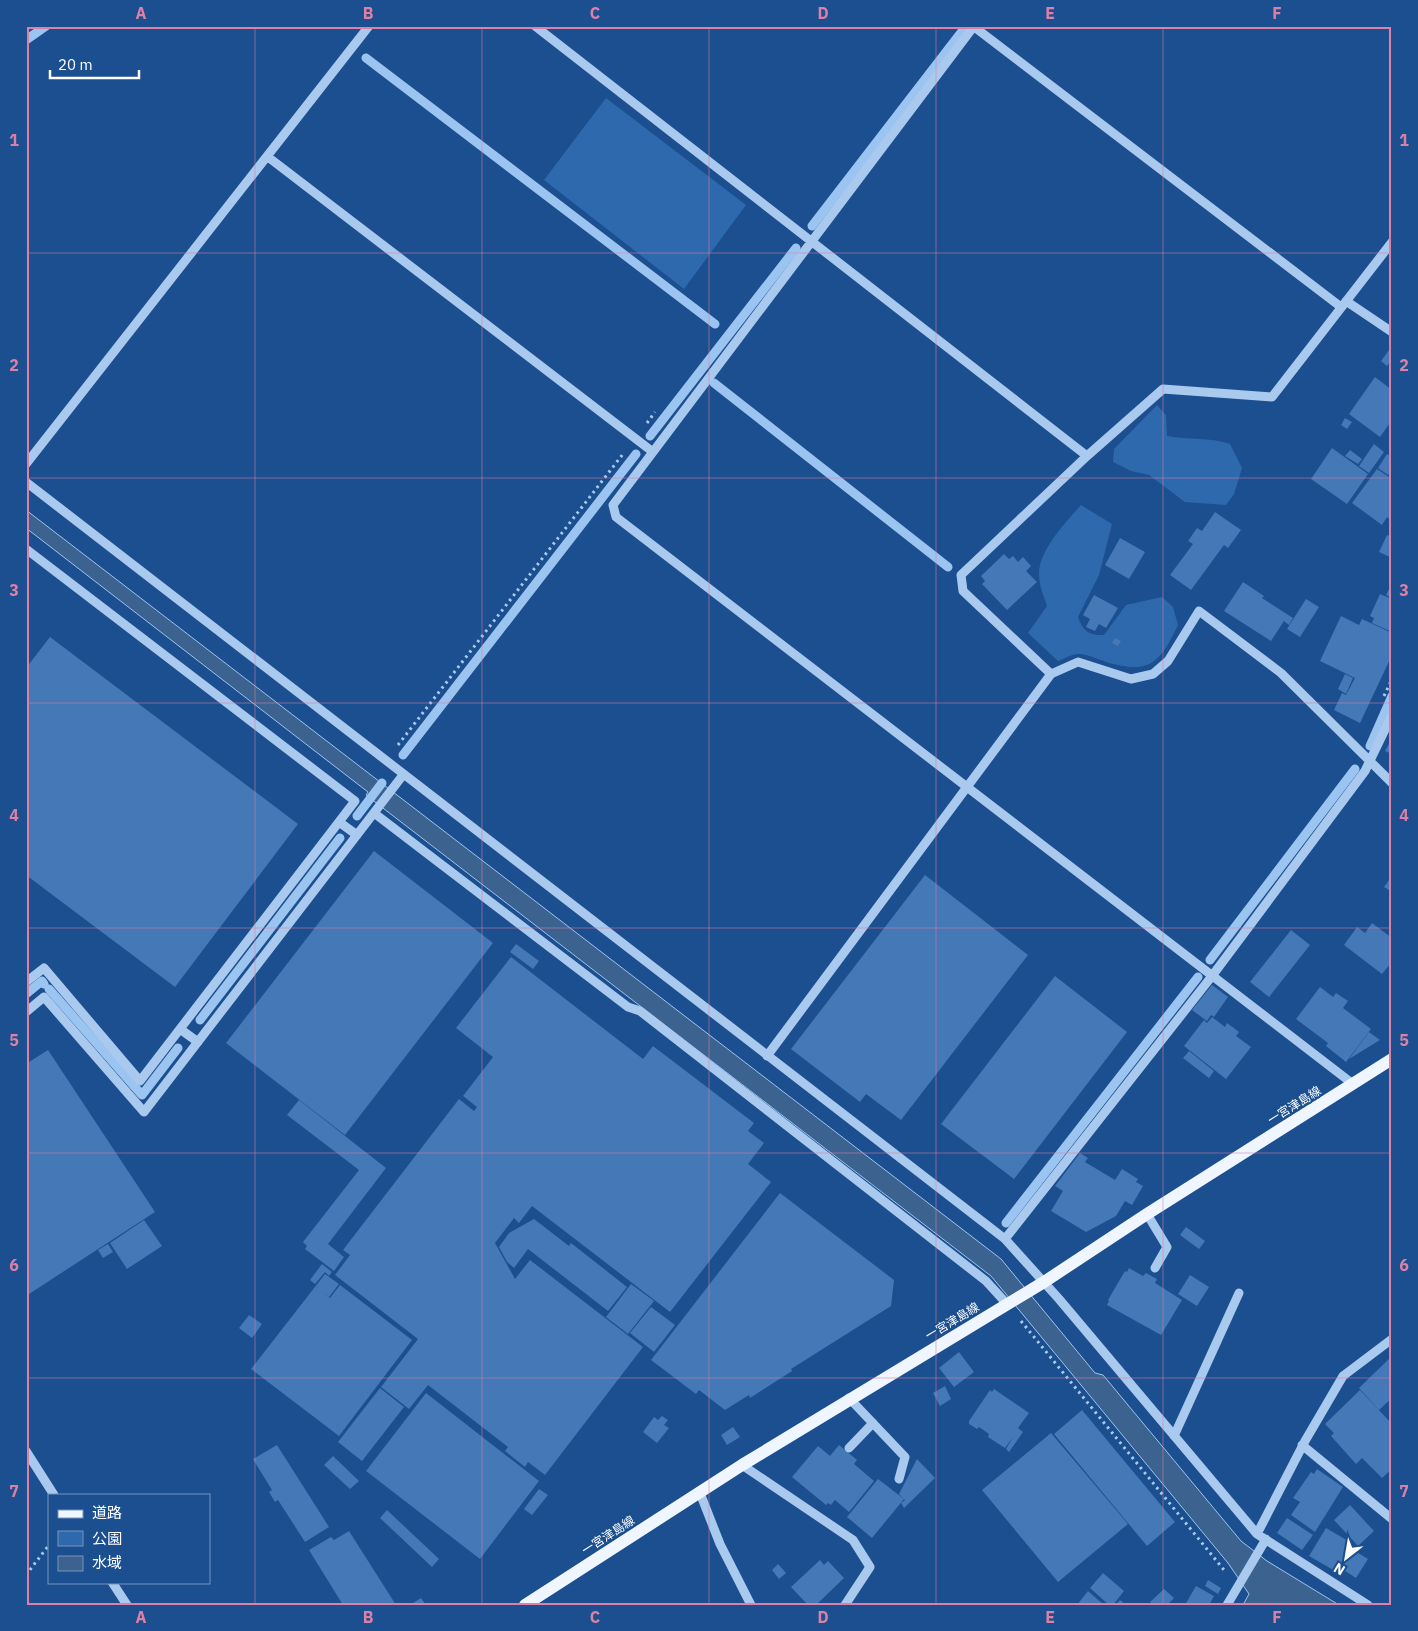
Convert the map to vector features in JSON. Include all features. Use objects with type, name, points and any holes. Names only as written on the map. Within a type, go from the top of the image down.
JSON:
[{"type":"main road","name":"一宮津島線","points":[[526,1605],[742,1465],[849,1398],[1040,1284],[1392,1059]]},
{"type":"street","points":[[26,464],[268,157],[368,26]]},
{"type":"street","points":[[535,26],[1087,456]]},
{"type":"street","points":[[1353,1084],[616,517],[612,505],[973,26],[1344,304],[1392,332]]},
{"type":"street","points":[[268,157],[653,452]]},
{"type":"street","points":[[1050,674],[963,591],[961,575],[1087,456],[1163,389],[1272,397],[1391,244]]},
{"type":"street","points":[[26,482],[403,776],[1005,1239],[1040,1284],[1258,1534],[1368,1605]]},
{"type":"street","points":[[26,549],[355,801],[140,1081],[44,968],[26,982]]},
{"type":"street","points":[[767,1056],[1050,674],[1078,662],[1131,679],[1152,674],[1168,661],[1199,611],[1281,673],[1392,783]]},
{"type":"street","points":[[1005,1239],[1212,976],[1370,762],[1392,715]]},
{"type":"street","points":[[26,1012],[44,997],[144,1112],[403,776]]},
{"type":"street","points":[[376,810],[628,1007],[640,1011],[986,1281],[1008,1303]]},
{"type":"street","points":[[339,822],[357,835]]},
{"type":"street","points":[[180,1029],[198,1042]]},
{"type":"street","points":[[1147,1214],[1167,1247],[1155,1268]]},
{"type":"street","points":[[1174,1436],[1239,1293]]},
{"type":"street","points":[[1258,1534],[1302,1445],[1343,1376],[1392,1339]]},
{"type":"street","points":[[849,1398],[905,1458],[899,1480]]},
{"type":"street","points":[[850,1448],[873,1423]]},
{"type":"street","points":[[1302,1445],[1392,1519]]},
{"type":"street","points":[[26,1451],[53,1494]]},
{"type":"street","points":[[742,1465],[853,1540],[870,1567],[844,1605]]},
{"type":"street","points":[[700,1493],[720,1544],[751,1605]]},
{"type":"street","points":[[1227,1605],[1266,1539]]},
{"type":"street","points":[[113,1584],[127,1605]]},
{"type":"path","points":[[1008,1303],[1238,1584]]},
{"type":"path","points":[[26,1575],[48,1545]]},
{"type":"green space","points":[[606,98],[746,205],[684,289],[544,180]]},
{"type":"green space","points":[[1157,405],[1166,415],[1167,436],[1214,440],[1230,444],[1242,468],[1234,494],[1226,505],[1185,502],[1149,475],[1131,471],[1113,462],[1114,449]]},
{"type":"green space","points":[[1081,505],[1112,524],[1099,575],[1078,617],[1080,622],[1087,632],[1094,635],[1104,635],[1126,605],[1162,597],[1173,607],[1178,625],[1165,649],[1152,663],[1133,667],[1121,666],[1087,655],[1077,654],[1058,661],[1028,633],[1047,606],[1039,579],[1043,556],[1054,537]]},
{"type":"water","points":[[26,510],[1001,1259],[1095,1373],[1103,1375],[1241,1541],[1267,1561],[1339,1605],[1243,1605],[1249,1594],[1228,1563],[991,1276],[366,795],[368,792],[26,528]]},
{"type":"building","points":[[1392,346],[1392,360],[1387,366],[1381,361]]},
{"type":"building","points":[[1375,377],[1392,390],[1392,420],[1380,437],[1349,414]]},
{"type":"building","points":[[1345,418],[1352,422],[1347,429],[1341,425]]},
{"type":"building","points":[[1374,444],[1384,452],[1369,473],[1359,466]]},
{"type":"building","points":[[1332,448],[1368,474],[1347,504],[1311,479]]},
{"type":"building","points":[[1350,450],[1362,459],[1358,464],[1345,456]]},
{"type":"building","points":[[1387,454],[1392,457],[1392,471],[1388,475],[1378,468]]},
{"type":"building","points":[[1377,469],[1389,477],[1392,473],[1392,521],[1387,517],[1382,525],[1352,503]]},
{"type":"building","points":[[1215,512],[1241,530],[1228,548],[1224,545],[1191,590],[1170,575],[1193,544],[1188,541],[1197,528],[1202,531]]},
{"type":"building","points":[[1387,535],[1392,537],[1392,558],[1379,552]]},
{"type":"building","points":[[1120,538],[1145,552],[1129,579],[1105,565]]},
{"type":"building","points":[[1004,554],[1009,559],[1013,556],[1018,562],[1023,557],[1031,566],[1026,571],[1037,582],[1007,610],[982,584],[985,581],[981,576]]},
{"type":"building","points":[[1243,582],[1264,596],[1262,598],[1293,618],[1289,625],[1284,621],[1271,641],[1224,611]]},
{"type":"building","points":[[1392,583],[1392,598],[1386,595]]},
{"type":"building","points":[[1380,594],[1392,599],[1392,632],[1372,623],[1374,618],[1370,616]]},
{"type":"building","points":[[1094,595],[1118,608],[1106,628],[1099,624],[1095,631],[1086,627],[1090,619],[1083,615]]},
{"type":"building","points":[[1306,599],[1319,607],[1300,637],[1287,629]]},
{"type":"building","points":[[1341,616],[1359,625],[1362,619],[1392,633],[1392,655],[1360,723],[1334,710],[1342,693],[1346,695],[1355,678],[1320,661]]},
{"type":"building","points":[[50,637],[298,824],[175,987],[26,875],[26,668]]},
{"type":"building","points":[[1115,638],[1121,641],[1118,646],[1112,643]]},
{"type":"building","points":[[1345,674],[1353,678],[1346,694],[1338,689]]},
{"type":"building","points":[[1392,738],[1392,754],[1385,751]]},
{"type":"building","points":[[374,851],[493,943],[345,1135],[226,1043]]},
{"type":"building","points":[[925,875],[1028,955],[901,1120],[866,1094],[860,1102],[791,1049]]},
{"type":"building","points":[[1392,876],[1392,892],[1384,887]]},
{"type":"building","points":[[1372,923],[1392,938],[1392,962],[1382,974],[1344,945],[1357,927],[1365,933]]},
{"type":"building","points":[[1291,930],[1310,945],[1269,997],[1250,982]]},
{"type":"building","points":[[516,944],[539,961],[533,969],[510,952]]},
{"type":"building","points":[[511,957],[643,1059],[653,1046],[754,1123],[748,1131],[764,1143],[748,1164],[771,1182],[670,1312],[532,1206],[519,1223],[514,1218],[495,1243],[515,1279],[530,1260],[643,1347],[545,1475],[528,1462],[525,1467],[505,1451],[508,1447],[428,1385],[409,1409],[381,1387],[418,1339],[335,1275],[350,1255],[343,1250],[459,1099],[474,1111],[477,1107],[463,1096],[493,1057],[456,1028]]},
{"type":"building","points":[[1055,976],[1127,1032],[1014,1179],[941,1124]]},
{"type":"building","points":[[1212,985],[1228,997],[1214,1017],[1211,1015],[1207,1021],[1192,1010]]},
{"type":"building","points":[[1320,987],[1333,997],[1336,993],[1348,1001],[1343,1008],[1371,1029],[1346,1062],[1326,1046],[1328,1043],[1296,1019]]},
{"type":"building","points":[[1212,1017],[1225,1027],[1227,1023],[1239,1032],[1236,1036],[1251,1047],[1226,1079],[1184,1046],[1204,1020],[1207,1023]]},
{"type":"building","points":[[1369,1032],[1380,1040],[1349,1059]]},
{"type":"building","points":[[48,1050],[155,1212],[26,1296],[26,1064]]},
{"type":"building","points":[[1189,1051],[1214,1071],[1209,1078],[1183,1058]]},
{"type":"building","points":[[299,1100],[386,1168],[328,1244],[344,1257],[334,1271],[305,1249],[307,1246],[303,1242],[359,1170],[287,1115]]},
{"type":"building","points":[[1080,1153],[1088,1158],[1085,1162],[1115,1180],[1122,1169],[1138,1179],[1136,1182],[1143,1186],[1132,1205],[1125,1201],[1116,1216],[1086,1232],[1051,1211],[1063,1191],[1055,1186]]},
{"type":"building","points":[[780,1193],[894,1280],[891,1306],[791,1369],[792,1371],[750,1398],[749,1395],[725,1410],[699,1390],[696,1394],[651,1360]]},
{"type":"building","points":[[534,1219],[569,1246],[571,1243],[627,1287],[608,1311],[528,1249],[514,1268],[507,1262],[499,1247],[509,1233]]},
{"type":"building","points":[[144,1220],[162,1246],[127,1269],[110,1243]]},
{"type":"building","points":[[1186,1227],[1205,1241],[1199,1249],[1180,1235]]},
{"type":"building","points":[[108,1244],[113,1252],[103,1258],[98,1250]]},
{"type":"building","points":[[322,1264],[332,1272],[329,1276],[325,1272],[315,1284],[310,1280]]},
{"type":"building","points":[[1129,1268],[1143,1276],[1146,1273],[1157,1279],[1155,1283],[1182,1300],[1161,1335],[1107,1305],[1125,1271],[1127,1272]]},
{"type":"building","points":[[325,1274],[339,1284],[329,1297],[323,1293],[330,1298],[340,1285],[412,1340],[339,1436],[251,1369]]},
{"type":"building","points":[[1190,1275],[1209,1287],[1197,1306],[1178,1294]]},
{"type":"building","points":[[631,1284],[654,1301],[628,1334],[606,1317]]},
{"type":"building","points":[[651,1307],[675,1325],[654,1352],[630,1333]]},
{"type":"building","points":[[249,1315],[262,1324],[252,1338],[239,1328]]},
{"type":"building","points":[[959,1352],[974,1372],[954,1387],[939,1368]]},
{"type":"building","points":[[1392,1356],[1392,1398],[1379,1410],[1359,1388]]},
{"type":"building","points":[[945,1386],[951,1399],[940,1406],[933,1393]]},
{"type":"building","points":[[380,1388],[404,1407],[362,1461],[338,1442]]},
{"type":"building","points":[[994,1389],[1029,1413],[1018,1428],[1023,1432],[1009,1452],[1006,1449],[1013,1437],[1005,1448],[988,1437],[989,1434],[979,1427],[977,1429],[969,1424],[969,1421],[990,1390],[992,1392]]},
{"type":"building","points":[[1360,1390],[1392,1424],[1392,1469],[1382,1478],[1362,1458],[1356,1464],[1331,1436],[1334,1433],[1325,1424]]},
{"type":"building","points":[[426,1393],[539,1481],[480,1559],[366,1471]]},
{"type":"building","points":[[1082,1410],[1175,1522],[1147,1546],[1054,1434]]},
{"type":"building","points":[[662,1416],[668,1420],[664,1425],[669,1428],[657,1443],[643,1432],[654,1417],[658,1420]]},
{"type":"building","points":[[733,1427],[740,1437],[727,1445],[721,1435]]},
{"type":"building","points":[[1051,1433],[1128,1524],[1058,1582],[982,1490]]},
{"type":"building","points":[[277,1445],[329,1527],[305,1542],[278,1500],[275,1502],[269,1492],[272,1490],[253,1459]]},
{"type":"building","points":[[839,1445],[857,1460],[854,1464],[874,1481],[849,1512],[835,1500],[831,1505],[828,1503],[826,1505],[792,1477],[818,1446],[830,1456]]},
{"type":"building","points":[[333,1456],[359,1481],[350,1489],[324,1465]]},
{"type":"building","points":[[917,1459],[935,1478],[904,1508],[901,1503],[905,1500],[899,1494]]},
{"type":"building","points":[[1317,1469],[1343,1487],[1315,1532],[1291,1515],[1300,1502],[1293,1498],[1311,1472],[1314,1474]]},
{"type":"building","points":[[878,1479],[904,1499],[872,1538],[847,1517]]},
{"type":"building","points":[[539,1489],[548,1495],[532,1515],[524,1509]]},
{"type":"building","points":[[1350,1505],[1374,1531],[1358,1546],[1334,1520]]},
{"type":"building","points":[[387,1510],[439,1559],[432,1567],[380,1518]]},
{"type":"building","points":[[1287,1518],[1313,1535],[1302,1550],[1277,1533]]},
{"type":"building","points":[[1326,1528],[1350,1542],[1347,1546],[1368,1559],[1356,1578],[1345,1571],[1342,1575],[1309,1556]]},
{"type":"building","points":[[349,1531],[396,1605],[343,1605],[309,1550],[331,1537],[334,1540]]},
{"type":"building","points":[[820,1560],[824,1565],[828,1561],[844,1578],[816,1605],[808,1605],[791,1587]]},
{"type":"building","points":[[778,1564],[786,1573],[779,1579],[772,1570]]},
{"type":"building","points":[[1103,1573],[1124,1591],[1113,1605],[1109,1605],[1090,1588]]},
{"type":"building","points":[[1208,1580],[1221,1588],[1218,1594],[1205,1586]]},
{"type":"building","points":[[1196,1586],[1214,1596],[1209,1605],[1185,1605]]},
{"type":"building","points":[[1164,1589],[1174,1598],[1167,1605],[1153,1605],[1150,1602]]},
{"type":"building","points":[[1088,1591],[1104,1605],[1077,1605]]},
{"type":"building","points":[[421,1598],[426,1605],[410,1605]]},
{"type":"building","points":[[1120,1600],[1126,1605],[1116,1605]]},
{"type":"waterway","points":[[26,40],[46,26]]},
{"type":"waterway","points":[[812,226],[963,30]]},
{"type":"waterway","points":[[366,58],[715,324]]},
{"type":"waterway","points":[[650,436],[796,248]]},
{"type":"waterway","points":[[714,383],[948,567]]},
{"type":"waterway","points":[[403,755],[636,454]]},
{"type":"waterway","points":[[1370,746],[1392,696]]},
{"type":"waterway","points":[[1210,960],[1355,769]]},
{"type":"waterway","points":[[357,816],[382,783]]},
{"type":"waterway","points":[[200,1020],[340,838]]},
{"type":"waterway","points":[[1006,1223],[1198,977]]},
{"type":"waterway","points":[[26,994],[42,981],[44,984]]},
{"type":"waterway","points":[[49,989],[142,1095],[178,1048]]}]
